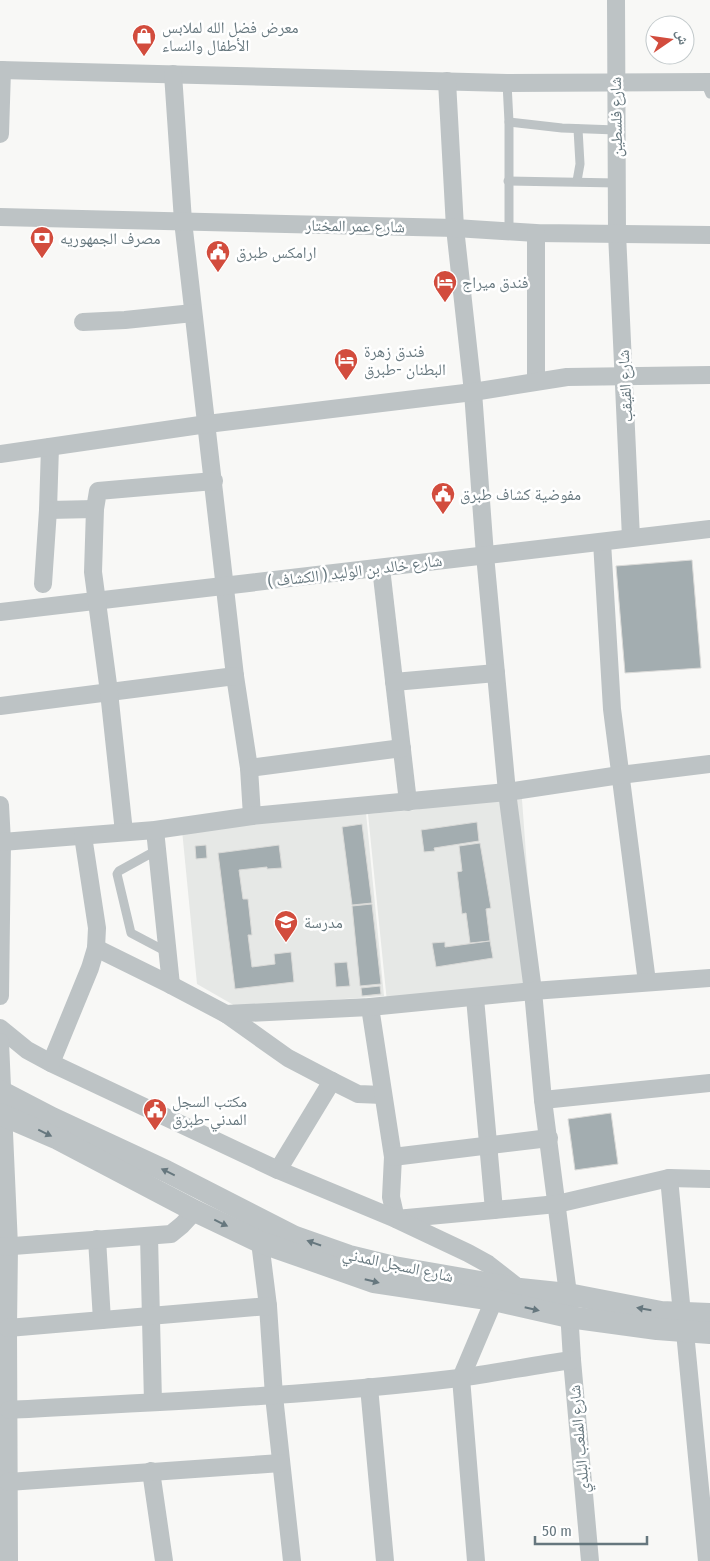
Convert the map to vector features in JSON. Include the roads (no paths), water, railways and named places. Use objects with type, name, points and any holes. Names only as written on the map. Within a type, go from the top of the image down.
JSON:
[{"type":"street","name":"شارع فلسطين","points":[[616,0],[617,233]]},
{"type":"street","points":[[0,134],[1,70],[447,82],[615,83],[708,86]]},
{"type":"street","points":[[173,74],[183,221],[235,676],[248,768],[252,816]]},
{"type":"street","name":"شارع الملعب البلدي","points":[[447,82],[455,228],[473,392],[485,555],[507,792],[534,992],[543,1100],[568,1294],[590,1561]]},
{"type":"street","name":"شارع عمر المختار","points":[[0,218],[455,228],[536,233],[710,235]]},
{"type":"street","points":[[536,233],[536,381]]},
{"type":"street","name":"شارع القيقب","points":[[617,233],[631,538]]},
{"type":"street","points":[[83,322],[193,313]]},
{"type":"street","points":[[0,454],[207,424],[473,392],[536,381],[567,378],[710,375]]},
{"type":"street","points":[[43,584],[50,447]]},
{"type":"street","points":[[124,832],[109,692],[93,572],[95,509],[98,491],[214,481]]},
{"type":"street","points":[[48,510],[95,509]]},
{"type":"street","name":"شارع خالد بن الوليد ( الكشاف )","points":[[0,612],[710,529]]},
{"type":"street","points":[[602,542],[612,709],[647,982]]},
{"type":"street","points":[[381,568],[408,802]]},
{"type":"street","points":[[394,682],[496,673]]},
{"type":"street","points":[[0,706],[235,676]]},
{"type":"street","points":[[248,768],[402,748]]},
{"type":"street","points":[[2,842],[155,830],[252,816],[507,792],[710,764]]},
{"type":"street","points":[[0,805],[2,842],[0,996]]},
{"type":"street","points":[[155,830],[171,985]]},
{"type":"street","points":[[51,1063],[90,968],[96,948],[97,928],[83,836]]},
{"type":"street","points":[[96,948],[226,1014],[288,1058],[332,1082],[358,1094],[383,1095]]},
{"type":"street","points":[[226,1014],[370,1008],[647,982],[710,978]]},
{"type":"street","points":[[475,998],[494,1210]]},
{"type":"street","points":[[370,1008],[394,1157],[391,1196],[396,1219]]},
{"type":"street","points":[[0,1028],[27,1050],[51,1063],[278,1170],[396,1219],[488,1264],[520,1289]]},
{"type":"street","points":[[0,1042],[9,1410],[8,1482],[4,1503],[9,1561]]},
{"type":"street","points":[[278,1170],[332,1082]]},
{"type":"street","points":[[543,1100],[710,1083]]},
{"type":"street","name":"شارع السجل المدني","points":[[1,1103],[58,1139],[260,1242],[374,1282],[494,1300],[570,1317],[684,1323],[710,1314]]},
{"type":"street","name":"شارع السجل المدني","points":[[1,1103],[52,1118],[166,1171],[296,1237],[365,1260],[520,1289],[568,1294],[639,1308],[710,1333]]},
{"type":"street","points":[[394,1157],[549,1138]]},
{"type":"street","points":[[396,1219],[557,1204],[670,1178],[710,1179]]},
{"type":"street","points":[[670,1178],[707,1561]]},
{"type":"street","points":[[5,1246],[171,1234],[195,1210]]},
{"type":"street","points":[[149,1236],[153,1402]]},
{"type":"street","points":[[97,1239],[102,1320]]},
{"type":"street","points":[[260,1242],[268,1306],[274,1396],[292,1561]]},
{"type":"street","points":[[476,1561],[461,1378],[494,1300]]},
{"type":"street","points":[[8,1328],[268,1306]]},
{"type":"street","points":[[9,1410],[274,1396],[461,1378],[572,1360]]},
{"type":"street","points":[[369,1387],[385,1561]]},
{"type":"street","points":[[8,1482],[281,1463]]},
{"type":"street","points":[[151,1471],[164,1561]]},
{"type":"lane","points":[[507,83],[509,232]]},
{"type":"lane","points":[[509,122],[578,129],[616,130]]},
{"type":"lane","points":[[577,181],[580,164],[578,129]]},
{"type":"lane","points":[[508,181],[617,183]]},
{"type":"lane","points":[[157,850],[119,871],[117,874],[131,933],[167,952]]},
{"type":"place","name":"معرض فضل الله لملابس الأطفال والنساء","points":[[144,57]]},
{"type":"place","name":"مصرف الجمهوريه","points":[[42,259]]},
{"type":"place","name":"ارامكس طبرق","points":[[218,273]]},
{"type":"place","name":"فندق ميراج","points":[[445,303]]},
{"type":"place","name":"فندق زهرة البطنان -طبرق","points":[[346,381]]},
{"type":"place","name":"مفوضية كشاف طبرق","points":[[443,515]]},
{"type":"place","name":"مدرسة","points":[[286,943]]},
{"type":"place","name":"مكتب السجل المدني-طبرق","points":[[155,1131]]}]
